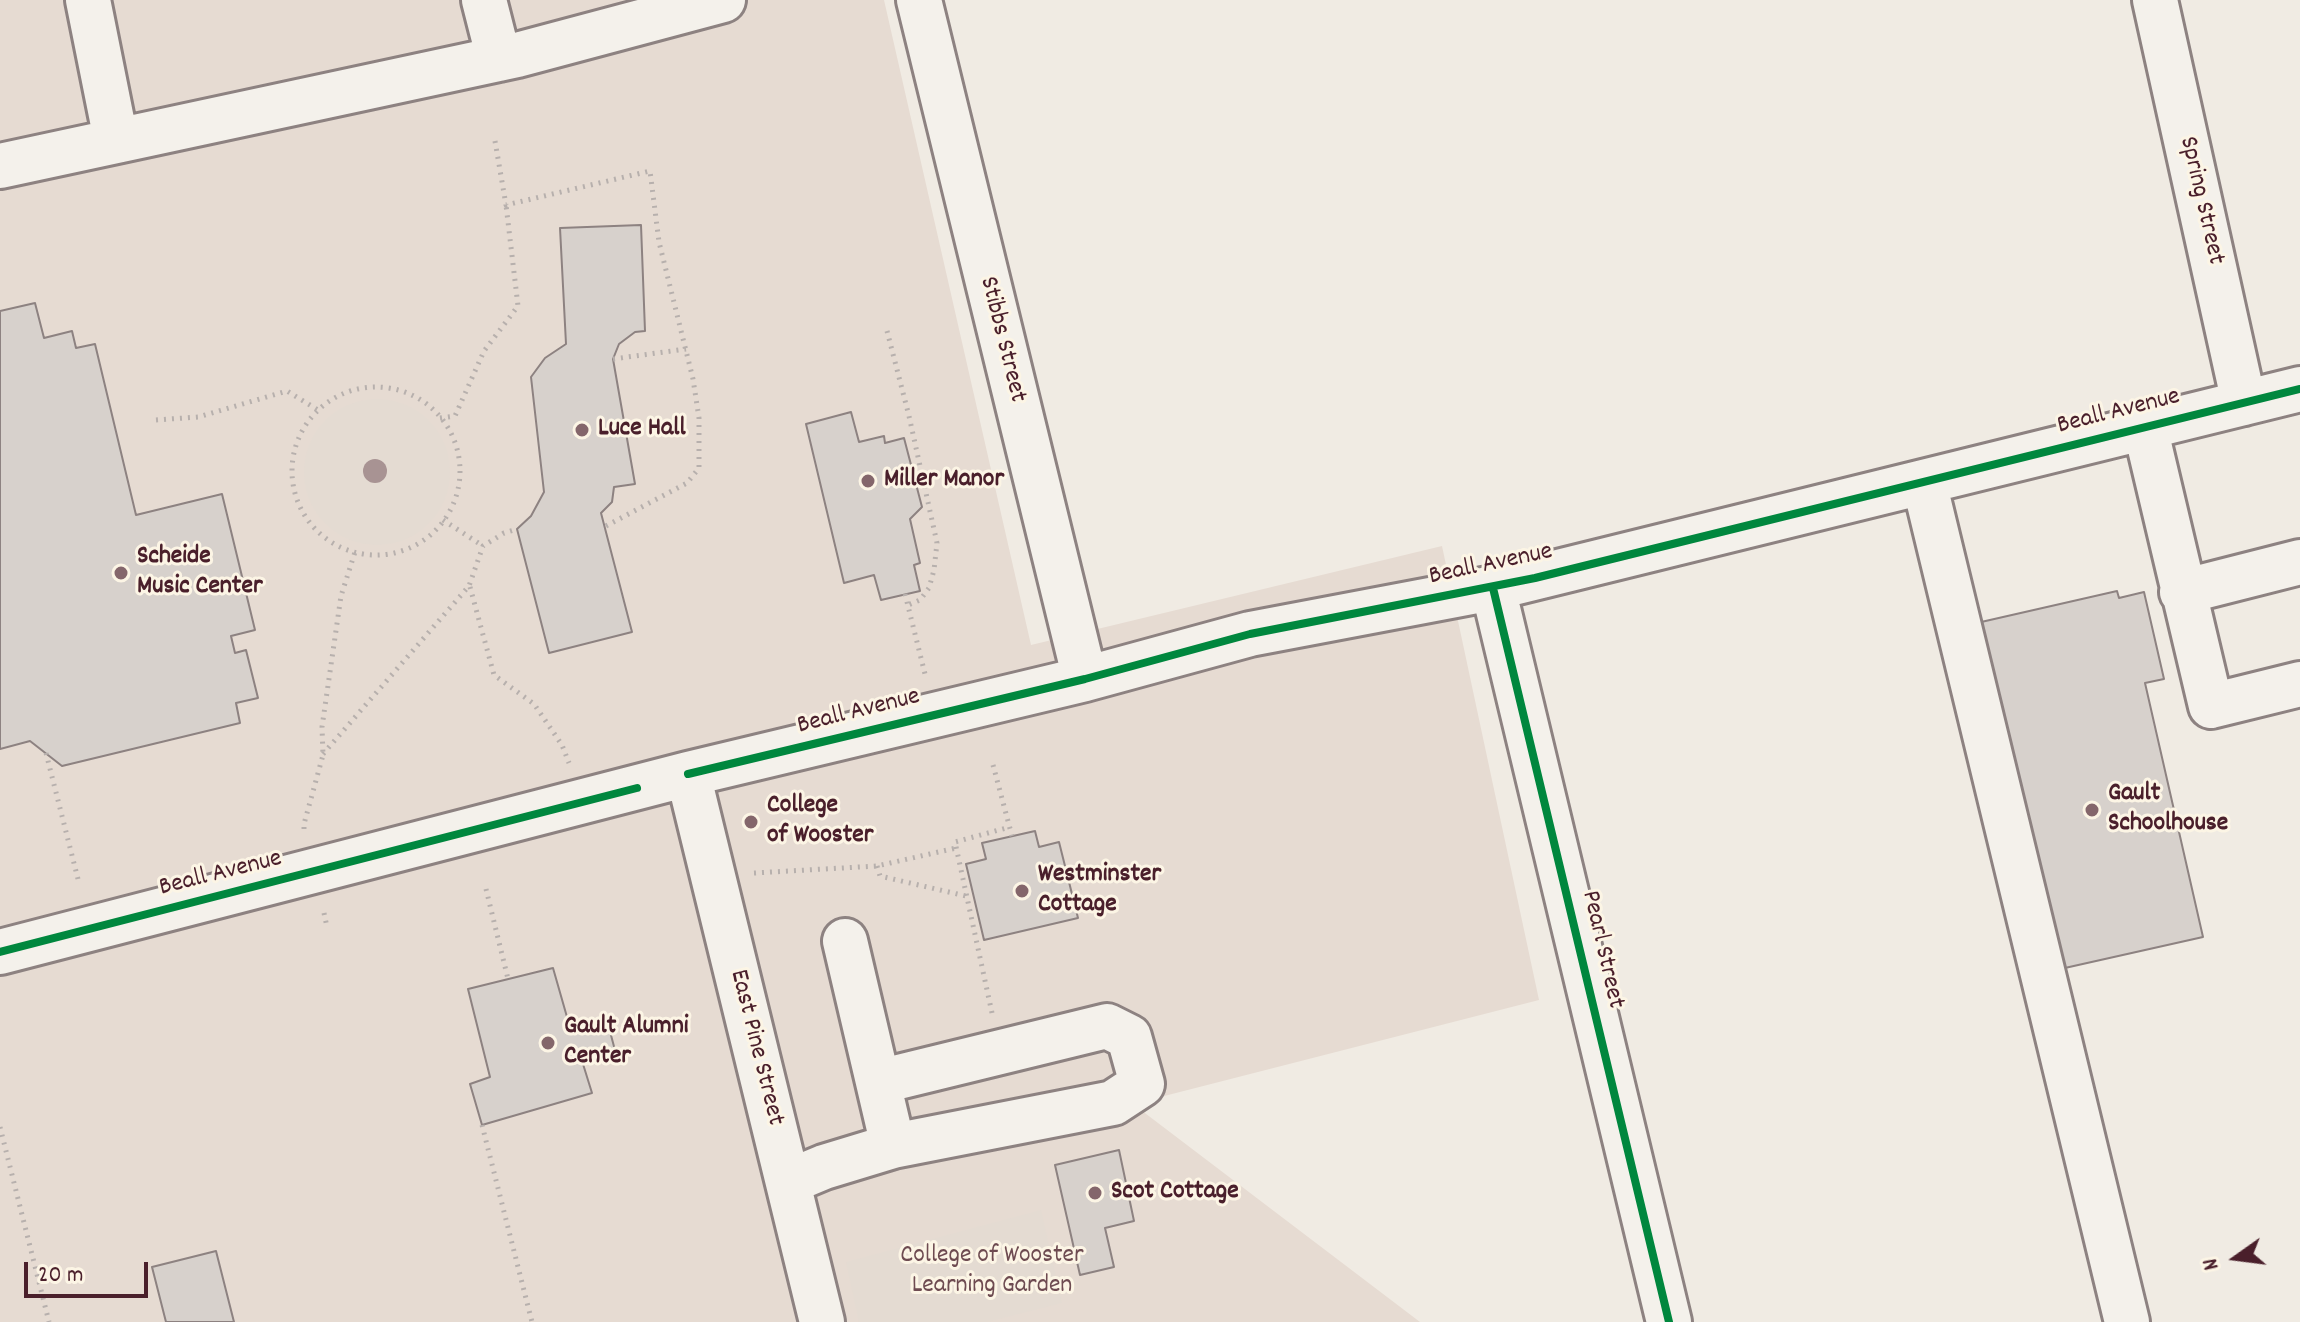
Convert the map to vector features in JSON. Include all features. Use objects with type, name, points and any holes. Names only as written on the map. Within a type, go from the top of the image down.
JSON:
[{"type":"street","points":[[88,0],[116,140]]},
{"type":"street","points":[[484,0],[499,59]]},
{"type":"street","points":[[0,166],[499,59],[723,0]]},
{"type":"street","name":"Stibbs Street","points":[[919,0],[1085,679]]},
{"type":"street","name":"Spring Street","points":[[2155,0],[2244,403]]},
{"type":"street","name":"Beall Avenue","points":[[0,952],[688,774],[1085,679],[1250,634],[1493,588],[2300,389]]},
{"type":"street","points":[[2145,427],[2211,706],[2300,684]]},
{"type":"street","points":[[1924,482],[2127,1322]]},
{"type":"street","points":[[2182,592],[2300,562]]},
{"type":"street","name":"Pearl Street","points":[[1493,588],[1669,1322]]},
{"type":"street","name":"East Pine Street","points":[[688,774],[822,1322]]},
{"type":"street","points":[[845,941],[893,1146]]},
{"type":"street","points":[[788,1182],[824,1167],[893,1146],[1113,1103],[1142,1084],[1129,1037],[1107,1026],[878,1082]]},
{"type":"path","points":[[440,418],[455,416],[484,351],[518,306],[495,141]]},
{"type":"path","points":[[506,205],[650,171],[659,242],[686,349],[699,418],[699,468],[687,483],[604,527]]},
{"type":"path","points":[[887,331],[937,543],[929,588],[920,600],[908,605]]},
{"type":"path","points":[[613,359],[686,349]]},
{"type":"path","points":[[382,386],[408,393],[431,407],[440,418],[448,428],[458,453],[460,482],[452,509],[435,532],[411,548],[383,555],[355,552],[328,541],[308,521],[295,495],[292,468],[296,441],[310,418],[330,400],[355,389],[382,386]]},
{"type":"path","points":[[156,420],[198,417],[287,391],[318,410]]},
{"type":"path","points":[[443,520],[483,546]]},
{"type":"path","points":[[323,755],[469,586],[483,546],[517,529]]},
{"type":"path","points":[[327,927],[304,824],[323,755],[322,727],[341,596],[355,552]]},
{"type":"path","points":[[469,586],[494,675],[534,704],[562,745],[570,767]]},
{"type":"path","points":[[905,594],[926,679]]},
{"type":"path","points":[[46,753],[79,883]]},
{"type":"path","points":[[993,765],[1012,836]]},
{"type":"path","points":[[1000,1052],[955,842],[1010,827]]},
{"type":"path","points":[[745,874],[877,866],[956,848]]},
{"type":"path","points":[[877,866],[880,876],[966,896]]},
{"type":"path","points":[[486,889],[508,979]]},
{"type":"path","points":[[482,1125],[532,1322]]},
{"type":"path","points":[[0,1127],[49,1322]]},
{"type":"shaded area","name":"College of Wooster","points":[[0,0],[884,0],[1031,645],[1442,546],[1539,1000],[1133,1104],[1420,1322],[0,1322]]},
{"type":"green space","points":[[377,399],[405,404],[429,420],[445,444],[450,472],[445,500],[429,524],[405,540],[377,545],[349,540],[325,524],[309,500],[304,472],[309,444],[325,420],[349,404]]},
{"type":"green space","name":"College of Wooster Learning Garden","points":[[1041,1210],[1062,1303],[987,1322],[859,1322],[846,1262]]},
{"type":"building","name":"Luce Hall","points":[[641,225],[645,331],[635,332],[619,344],[613,359],[635,484],[614,487],[612,502],[601,513],[632,632],[549,653],[517,529],[531,516],[544,492],[531,377],[545,358],[566,344],[560,228]]},
{"type":"building","name":"Scheide Music Center","points":[[35,303],[44,338],[72,331],[76,348],[95,344],[136,515],[222,494],[255,630],[231,636],[235,653],[246,650],[258,698],[236,703],[240,723],[62,766],[30,741],[0,749],[0,311]]},
{"type":"building","name":"Miller Manor","points":[[851,412],[859,442],[884,436],[885,443],[904,438],[922,507],[910,519],[920,563],[914,565],[920,591],[881,600],[874,575],[844,583],[806,424]]},
{"type":"building","name":"Gault Schoolhouse","points":[[2117,591],[2119,598],[2144,592],[2164,679],[2145,683],[2203,937],[2047,972],[1968,625]]},
{"type":"building","name":"Westminster Cottage","points":[[1035,831],[1039,847],[1059,842],[1078,918],[984,940],[966,864],[986,859],[982,843]]},
{"type":"building","name":"Gault Alumni Center","points":[[553,968],[569,1024],[577,1022],[580,1032],[608,1024],[616,1054],[583,1064],[592,1093],[482,1125],[470,1084],[490,1077],[468,989]]},
{"type":"building","name":"Scot Cottage","points":[[1119,1150],[1134,1221],[1105,1228],[1114,1267],[1080,1275],[1055,1165]]},
{"type":"building","points":[[216,1251],[234,1322],[166,1322],[152,1267]]},
{"type":"cycle path","points":[[688,774],[1085,679],[1250,634],[1535,578],[2300,389]]},
{"type":"cycle path","points":[[1493,588],[1669,1322]]},
{"type":"cycle path","points":[[0,952],[637,788]]},
{"type":"place","name":"Luce Hall","points":[[582,430]]},
{"type":"place","name":"Miller Manor","points":[[868,481]]},
{"type":"place","name":"Scheide Music Center","points":[[121,573]]},
{"type":"place","name":"Gault Schoolhouse","points":[[2092,810]]},
{"type":"place","name":"College of Wooster","points":[[751,822]]},
{"type":"place","name":"Westminster Cottage","points":[[1022,891]]},
{"type":"place","name":"Gault Alumni Center","points":[[548,1043]]},
{"type":"place","name":"Scot Cottage","points":[[1095,1193]]}]
